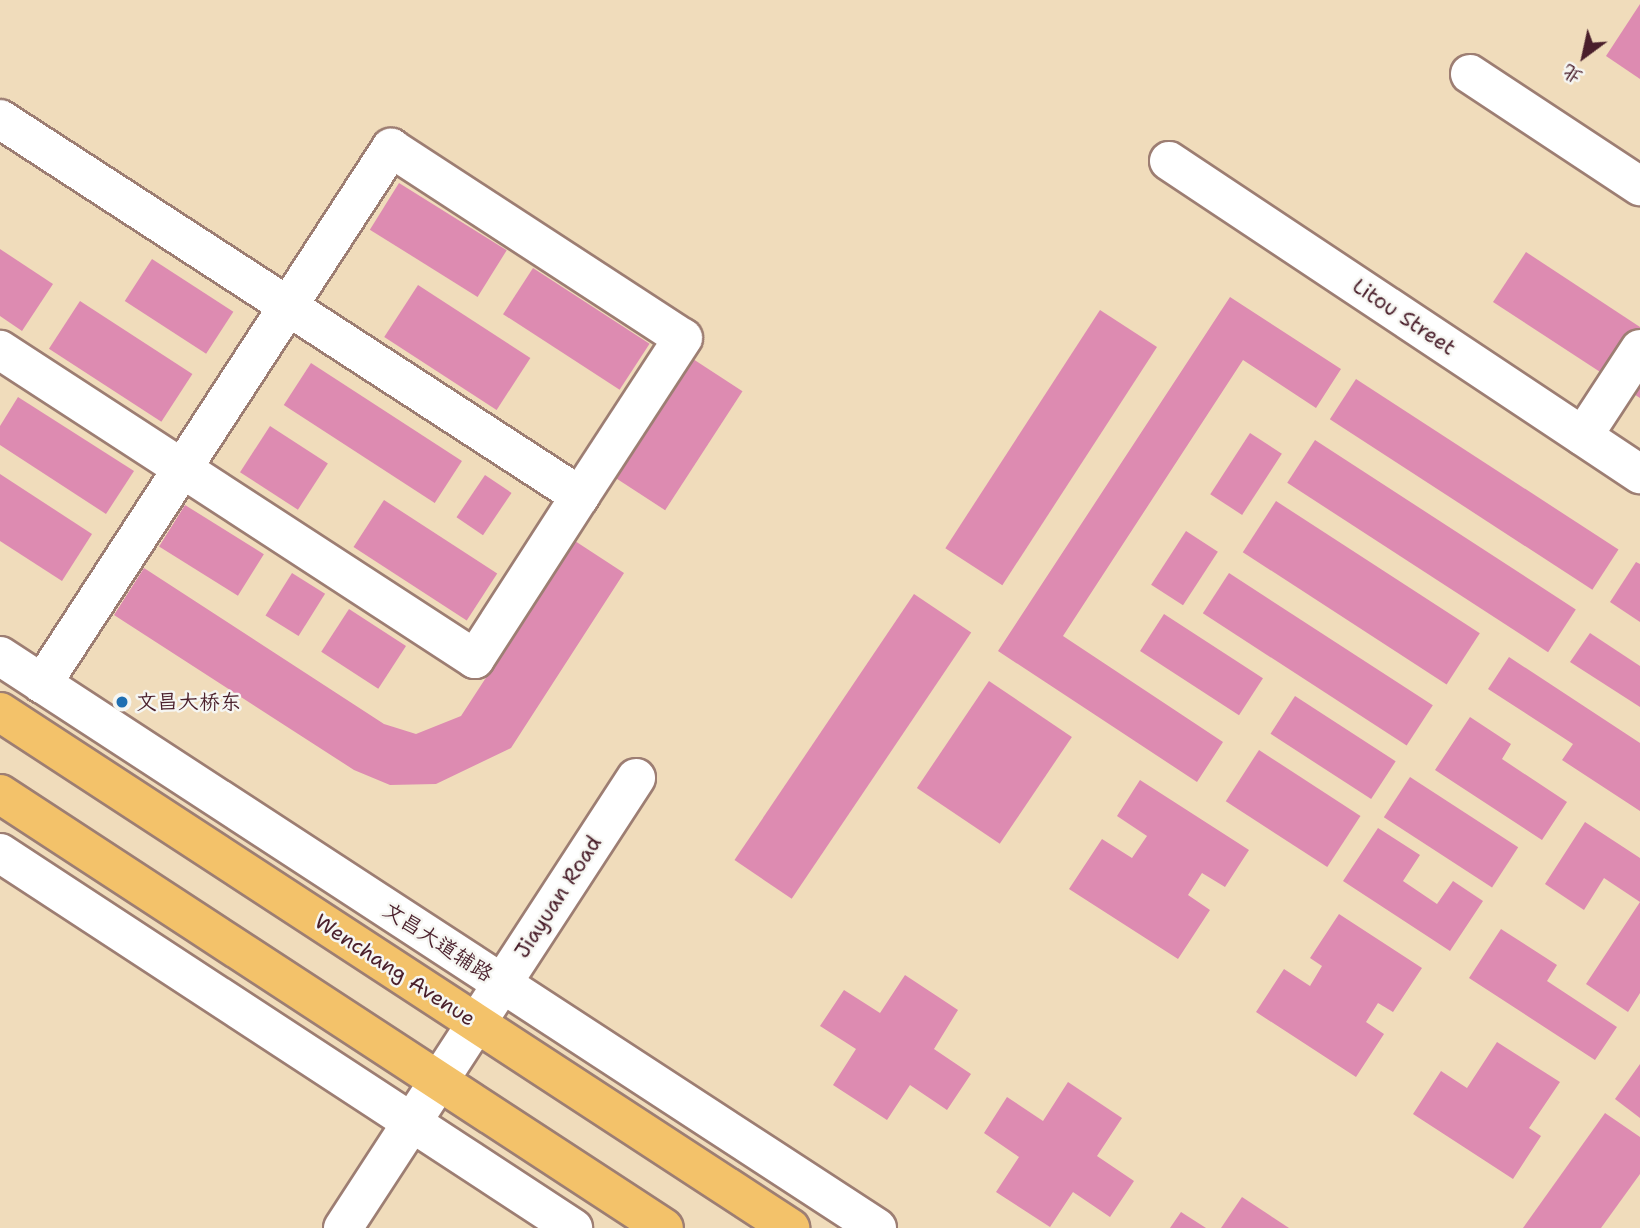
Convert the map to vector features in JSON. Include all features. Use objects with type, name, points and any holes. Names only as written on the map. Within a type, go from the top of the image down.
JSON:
[{"type":"main road","name":"Wenchang Avenue","points":[[0,712],[790,1228]]},
{"type":"main road","points":[[0,794],[664,1228]]},
{"type":"street","points":[[1470,74],[1640,186]]},
{"type":"street","points":[[0,118],[580,496]]},
{"type":"street","points":[[0,350],[182,468],[475,659],[683,338],[391,148],[182,468],[42,684]]},
{"type":"street","name":"Litou Street","points":[[1169,160],[1640,474]]},
{"type":"street","points":[[1583,436],[1640,349]]},
{"type":"street","name":"文昌大道辅路","points":[[0,656],[877,1228]]},
{"type":"street","name":"Jiayuan Road","points":[[343,1228],[636,778]]},
{"type":"street","points":[[0,853],[573,1228]]},
{"type":"building","points":[[1640,4],[1640,79],[1606,56]]},
{"type":"building","points":[[399,183],[507,250],[478,297],[370,230]]},
{"type":"building","points":[[0,249],[53,284],[22,331],[0,316]]},
{"type":"building","points":[[1526,252],[1640,327],[1640,398],[1493,302]]},
{"type":"building","points":[[152,259],[233,312],[206,354],[125,301]]},
{"type":"building","points":[[533,268],[650,344],[620,390],[503,314]]},
{"type":"building","points":[[418,285],[530,358],[497,410],[384,337]]},
{"type":"building","points":[[1230,297],[1341,369],[1316,408],[1243,360],[1063,636],[1223,742],[1197,782],[998,651]]},
{"type":"building","points":[[80,301],[192,374],[161,422],[49,349]]},
{"type":"building","points":[[1100,310],[1157,347],[1002,585],[945,548]]},
{"type":"building","points":[[693,359],[742,391],[665,510],[616,478]]},
{"type":"building","points":[[311,363],[462,461],[435,503],[284,405]]},
{"type":"building","points":[[1356,379],[1619,549],[1592,590],[1330,419]]},
{"type":"building","points":[[18,397],[134,471],[106,514],[0,445],[0,426]]},
{"type":"building","points":[[270,426],[328,464],[298,510],[240,472]]},
{"type":"building","points":[[1250,433],[1282,454],[1242,515],[1210,494]]},
{"type":"building","points":[[1315,440],[1576,609],[1548,652],[1287,483]]},
{"type":"building","points":[[0,474],[92,534],[62,581],[0,541]]},
{"type":"building","points":[[485,475],[512,493],[483,535],[456,517]]},
{"type":"building","points":[[384,500],[497,574],[467,620],[354,547]]},
{"type":"building","points":[[1276,501],[1480,633],[1447,685],[1243,552]]},
{"type":"building","points":[[185,505],[264,554],[238,596],[159,547]]},
{"type":"building","points":[[1186,531],[1218,552],[1183,605],[1151,585]]},
{"type":"building","points":[[575,541],[624,573],[511,748],[436,784],[390,785],[354,770],[114,615],[144,568],[384,724],[416,734],[461,716]]},
{"type":"building","points":[[1636,562],[1640,564],[1640,622],[1610,602]]},
{"type":"building","points":[[292,573],[325,594],[299,636],[266,615]]},
{"type":"building","points":[[1229,573],[1433,705],[1407,746],[1203,613]]},
{"type":"building","points":[[914,594],[971,633],[792,899],[734,860]]},
{"type":"building","points":[[349,609],[406,646],[378,689],[321,652]]},
{"type":"building","points":[[1164,614],[1263,678],[1239,715],[1140,651]]},
{"type":"building","points":[[1590,633],[1640,666],[1640,707],[1570,662]]},
{"type":"building","points":[[1509,657],[1640,743],[1640,811],[1562,760],[1573,744],[1488,689]]},
{"type":"building","points":[[989,681],[1072,737],[1000,844],[917,788]]},
{"type":"building","points":[[1295,696],[1396,761],[1371,799],[1270,734]]},
{"type":"building","points":[[1470,717],[1511,744],[1502,759],[1567,802],[1542,840],[1435,770]]},
{"type":"building","points":[[1259,750],[1360,816],[1327,867],[1226,801]]},
{"type":"building","points":[[1410,777],[1518,847],[1492,888],[1384,817]]},
{"type":"building","points":[[1140,780],[1249,850],[1225,887],[1202,873],[1188,895],[1210,910],[1178,959],[1069,889],[1102,839],[1132,858],[1147,836],[1117,816]]},
{"type":"building","points":[[1585,822],[1640,858],[1640,902],[1604,878],[1584,910],[1545,884]]},
{"type":"building","points":[[1378,828],[1420,855],[1403,881],[1437,904],[1453,881],[1483,901],[1450,951],[1343,881]]},
{"type":"building","points":[[1640,902],[1640,993],[1628,1012],[1586,984]]},
{"type":"building","points":[[1339,914],[1422,968],[1393,1012],[1378,1003],[1366,1022],[1384,1034],[1356,1077],[1256,1012],[1284,969],[1310,986],[1322,966],[1310,958]]},
{"type":"building","points":[[1501,929],[1557,965],[1547,981],[1617,1027],[1595,1060],[1469,978]]},
{"type":"building","points":[[905,975],[958,1010],[934,1049],[971,1074],[947,1110],[910,1085],[887,1120],[833,1085],[856,1049],[820,1026],[844,990],[880,1013]]},
{"type":"building","points":[[1497,1042],[1560,1082],[1529,1128],[1541,1136],[1513,1179],[1413,1114],[1441,1071],[1467,1088]]},
{"type":"building","points":[[1640,1064],[1640,1118],[1615,1099]]},
{"type":"building","points":[[1068,1082],[1122,1118],[1097,1156],[1134,1181],[1110,1217],[1073,1192],[1050,1227],[996,1192],[1019,1157],[984,1133],[1007,1097],[1043,1121]]},
{"type":"building","points":[[1605,1113],[1640,1137],[1640,1174],[1601,1228],[1523,1228]]},
{"type":"building","points":[[1242,1197],[1289,1228],[1221,1228]]},
{"type":"building","points":[[1181,1212],[1206,1228],[1170,1228]]},
{"type":"place","name":"文昌大桥东","points":[[122,702]]}]
